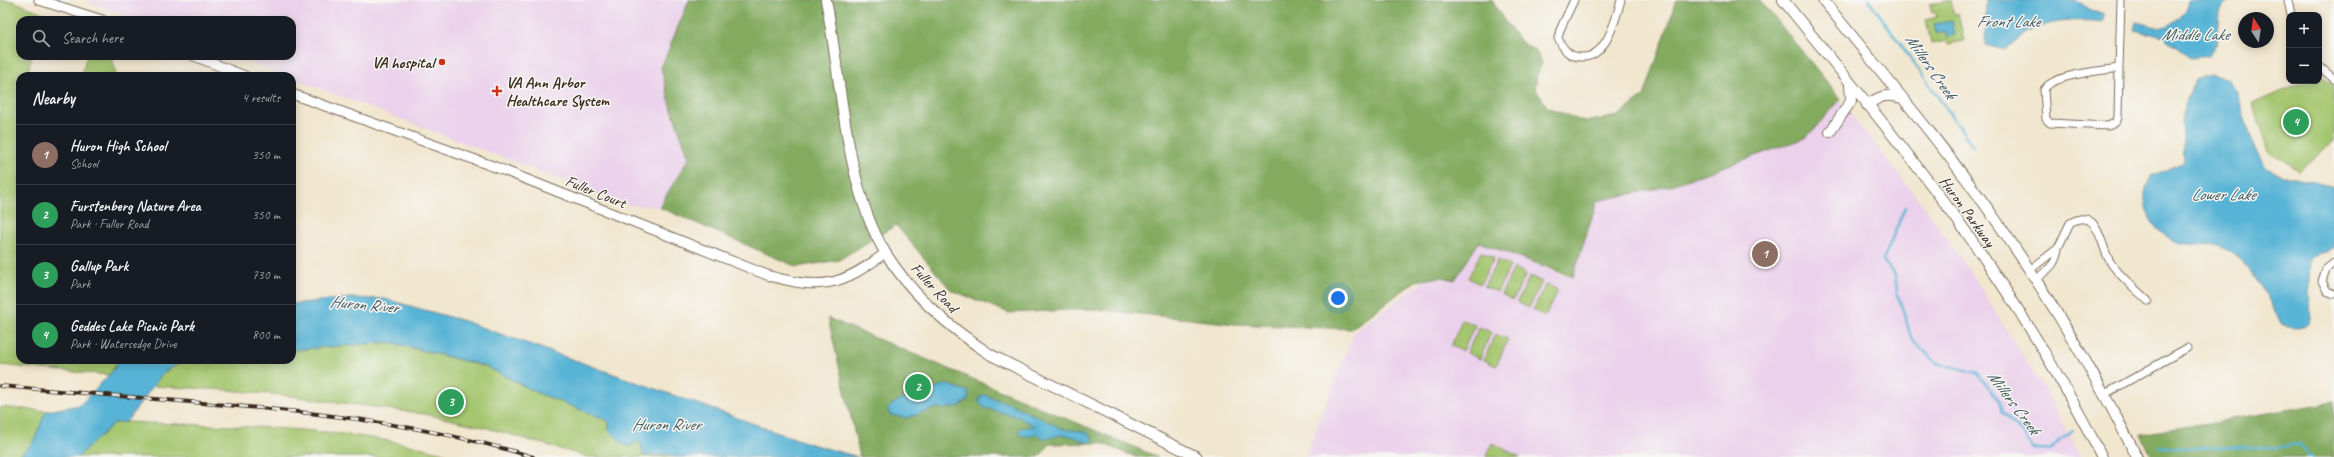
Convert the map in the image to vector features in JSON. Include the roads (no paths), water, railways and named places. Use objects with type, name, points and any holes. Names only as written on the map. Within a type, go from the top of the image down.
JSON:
[{"type":"main road","name":"Fuller Road","points":[[826,0],[853,163],[863,201],[885,252],[918,293],[960,335],[991,355],[1197,457]]},
{"type":"main road","name":"Huron Parkway","points":[[1783,0],[1937,193],[2003,286],[2048,356],[2102,457]]},
{"type":"main road","name":"Huron Parkway","points":[[1823,0],[1966,180],[2030,270],[2104,394],[2137,457]]},
{"type":"main road","points":[[1830,132],[1851,101],[1850,83]]},
{"type":"main road","points":[[1867,105],[1882,95],[1894,95],[1902,98]]},
{"type":"main road","points":[[2094,440],[2104,448],[2109,457]]},
{"type":"street","points":[[39,0],[89,16]]},
{"type":"street","points":[[1574,0],[1560,30],[1558,38],[1567,52],[1576,57],[1585,58],[1592,56],[1604,43],[1621,0]]},
{"type":"street","points":[[2119,68],[2058,79],[2046,86],[2044,90],[2046,119],[2050,123],[2108,126],[2115,123],[2118,118],[2121,0]]},
{"type":"street","points":[[2288,0],[2290,12]]},
{"type":"street","points":[[204,60],[235,72]]},
{"type":"street","points":[[2322,69],[2334,79]]},
{"type":"street","name":"Fuller Court","points":[[296,95],[498,168],[767,275],[794,284],[815,285],[842,280],[866,268],[885,252]]},
{"type":"street","points":[[2036,279],[2052,267],[2056,261],[2058,248],[2070,223],[2082,219],[2088,220],[2098,231],[2112,265],[2148,301]]},
{"type":"street","points":[[2030,270],[2058,248]]},
{"type":"street","points":[[2334,263],[2326,269],[2322,281],[2327,291],[2334,294]]},
{"type":"street","points":[[2104,394],[2187,348]]},
{"type":"water","name":"Front Lake","points":[[1986,0],[2076,0],[2091,10],[2104,14],[2103,22],[2073,21],[2053,23],[2033,29],[2005,50],[1985,45]]},
{"type":"water","name":"Middle Lake","points":[[2189,0],[2229,0],[2219,13],[2216,43],[2209,56],[2190,58],[2164,37],[2134,30],[2136,22],[2158,27],[2171,24],[2180,18],[2186,10]]},
{"type":"water","points":[[1952,21],[1955,35],[1947,37],[1946,31],[1936,33],[1934,24]]},
{"type":"water","name":"Lower Lake","points":[[2212,74],[2228,79],[2237,93],[2255,150],[2267,168],[2283,177],[2295,177],[2334,187],[2334,248],[2320,253],[2310,259],[2310,320],[2307,325],[2302,327],[2294,328],[2283,326],[2259,284],[2244,264],[2235,256],[2216,245],[2189,244],[2170,239],[2156,227],[2147,211],[2145,192],[2152,175],[2166,171],[2184,162],[2182,113],[2195,79]]},
{"type":"water","name":"Huron River","points":[[349,298],[385,299],[464,321],[811,444],[858,457],[677,457],[667,454],[644,456],[640,442],[637,441],[631,446],[625,446],[609,430],[609,422],[605,419],[538,393],[487,367],[390,342],[296,350],[296,304]]},
{"type":"water","points":[[117,364],[178,364],[163,373],[126,422],[114,423],[78,457],[18,457],[33,443],[46,411],[80,405],[109,375]]},
{"type":"water","points":[[946,384],[969,392],[968,400],[960,406],[944,409],[937,408],[907,418],[890,415],[888,409],[896,402],[907,398],[930,399],[930,391]]},
{"type":"water","points":[[984,395],[1011,404],[1063,429],[1087,432],[1093,439],[1089,443],[1067,435],[1043,438],[1036,434],[1024,437],[1018,432],[1020,428],[1034,426],[1018,417],[985,408],[979,403],[979,397]]},
{"type":"waterway","name":"Millers Creek","points":[[1869,0],[1973,146]]},
{"type":"waterway","name":"Millers Creek","points":[[1905,207],[1883,261],[1895,275],[1897,292],[1912,340],[1937,363],[1977,373],[1999,400],[2002,413],[2023,433],[2032,448],[2049,451],[2059,441],[2074,431]]},
{"type":"waterway","name":"Millers Creek","points":[[2159,446],[2170,448],[2280,447],[2300,444],[2308,455],[2313,457]]},
{"type":"railway","points":[[0,386],[335,416],[454,436],[533,457]]},
{"type":"place","name":"VA hospital","points":[[442,62]]},
{"type":"place","name":"VA Ann Arbor Healthcare System","points":[[497,91]]},
{"type":"place","name":"Geddes Lake Picnic Park","points":[[2296,122]]},
{"type":"place","name":"Huron High School","points":[[1765,254]]},
{"type":"place","name":"Furstenberg Nature Area","points":[[918,387]]},
{"type":"place","name":"Gallup Park","points":[[451,402]]}]
